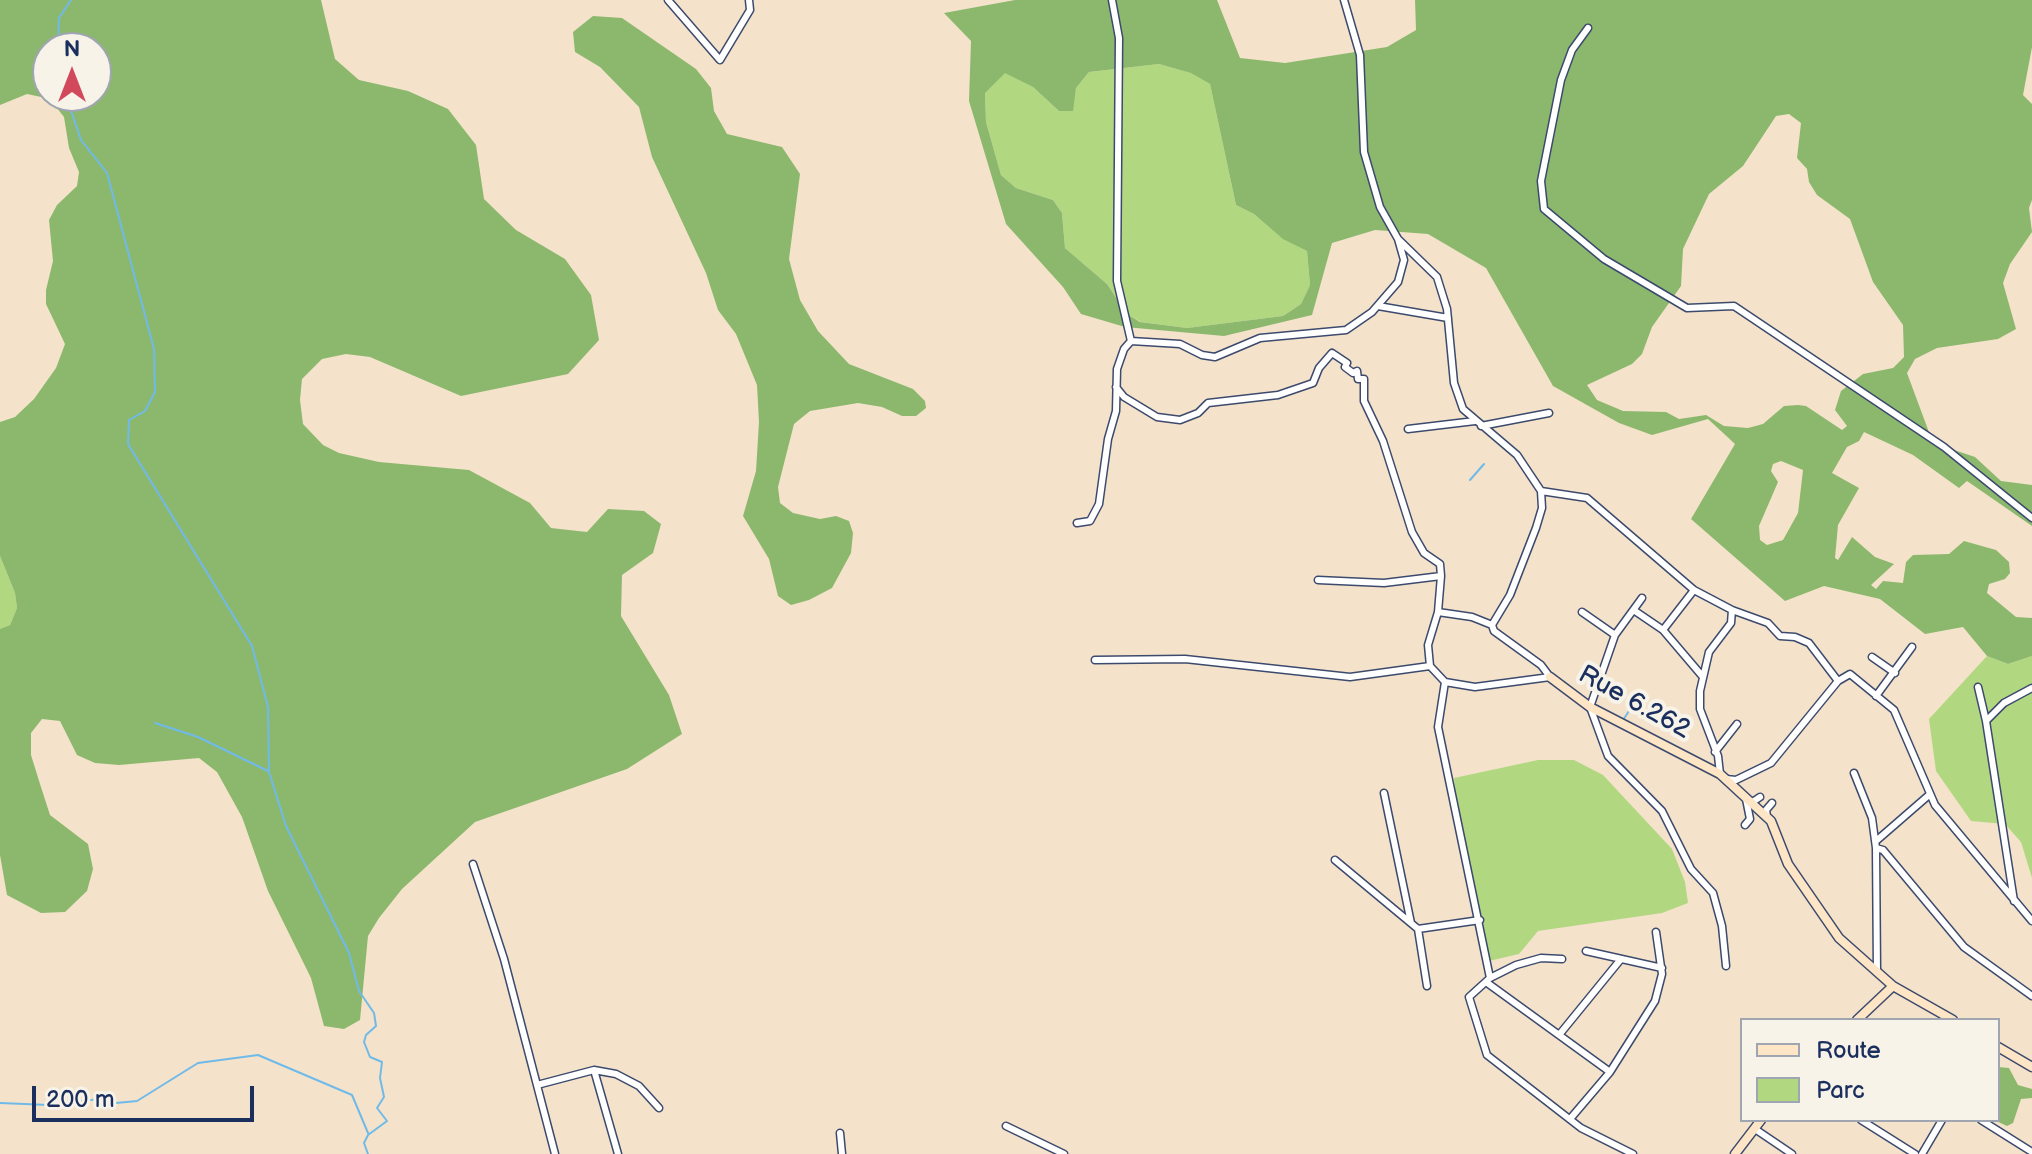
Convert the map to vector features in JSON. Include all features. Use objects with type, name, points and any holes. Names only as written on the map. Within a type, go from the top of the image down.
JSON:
[{"type":"street","points":[[668,0],[720,60],[750,10],[749,0]]},
{"type":"street","points":[[1112,0],[1119,38],[1117,281],[1131,341]]},
{"type":"street","points":[[1344,0],[1363,70],[1364,152],[1380,207],[1398,239],[1437,277],[1448,318],[1458,402],[1517,455],[1541,491],[1542,508],[1536,528],[1510,595],[1492,625],[1494,631],[1541,665],[1550,677]]},
{"type":"street","points":[[1588,28],[1572,50],[1561,80],[1541,181],[1544,209],[1604,259],[1687,308],[1734,306],[1944,447],[2032,518]]},
{"type":"street","points":[[1131,341],[1180,344],[1202,355],[1215,357],[1260,338],[1346,330],[1389,296],[1404,270],[1398,239]]},
{"type":"street","points":[[1378,306],[1448,318]]},
{"type":"street","points":[[1077,523],[1090,521],[1099,504],[1108,439],[1116,411],[1117,369],[1124,349],[1131,341]]},
{"type":"street","points":[[1116,387],[1124,397],[1157,417],[1180,420],[1198,413],[1208,403],[1278,395],[1313,383],[1319,368],[1332,353],[1347,363],[1345,367],[1353,373],[1357,371],[1358,379],[1364,379],[1364,401],[1383,441],[1412,532],[1424,553],[1440,564],[1438,612],[1428,645],[1430,666],[1445,682],[1438,727],[1480,920],[1488,980],[1610,1072]]},
{"type":"street","points":[[1408,429],[1549,413]]},
{"type":"street","points":[[1541,491],[1587,498],[1619,527],[1642,542],[1694,590],[1732,610],[1768,623],[1780,636],[1795,637],[1809,643],[1838,681]]},
{"type":"street","points":[[1318,580],[1384,583],[1441,576]]},
{"type":"street","points":[[1663,630],[1694,590]]},
{"type":"street","points":[[1642,598],[1615,635],[1590,707],[1608,756],[1662,811],[1691,869],[1713,893],[1722,926],[1726,966]]},
{"type":"street","points":[[1732,610],[1731,623],[1709,652],[1700,709],[1721,776],[1736,780],[1771,763],[1838,681],[1850,674],[1894,710],[1929,795],[2032,921]]},
{"type":"street","points":[[1635,611],[1663,630],[1703,677]]},
{"type":"street","points":[[1438,612],[1472,617],[1492,625]]},
{"type":"street","points":[[1582,612],[1615,635]]},
{"type":"street","points":[[1876,696],[1912,647]]},
{"type":"street","points":[[1872,657],[1895,673]]},
{"type":"street","points":[[1095,660],[1185,659],[1350,677],[1430,666]]},
{"type":"street","name":"Rue 6.262","points":[[1445,682],[1486,686],[1550,677],[1590,707],[1721,776],[1767,817],[1788,864],[1839,938],[1893,986],[1949,1018]]},
{"type":"street","points":[[1978,687],[2014,901]]},
{"type":"street","points":[[1986,721],[2004,703],[2032,688]]},
{"type":"street","points":[[1715,752],[1737,724]]},
{"type":"street","points":[[1854,773],[1872,818],[1876,844],[1877,972]]},
{"type":"street","points":[[1384,793],[1411,923]]},
{"type":"street","points":[[1876,844],[1929,795]]},
{"type":"street","points":[[1745,825],[1750,819],[1748,799],[1760,797]]},
{"type":"street","points":[[1767,817],[1766,810],[1772,803]]},
{"type":"street","points":[[1876,844],[1964,947],[2032,996]]},
{"type":"street","points":[[1335,860],[1418,929],[1427,986]]},
{"type":"street","points":[[473,864],[504,959],[555,1154]]},
{"type":"street","points":[[1418,929],[1480,920]]},
{"type":"street","points":[[1570,1119],[1610,1072],[1655,1001],[1662,968],[1656,932]]},
{"type":"street","points":[[1586,951],[1662,968]]},
{"type":"street","points":[[1562,959],[1541,958],[1488,980],[1469,997],[1487,1055],[1570,1119],[1633,1154]]},
{"type":"street","points":[[1559,1035],[1621,959]]},
{"type":"street","points":[[1859,1018],[1893,986]]},
{"type":"street","points":[[2000,1048],[2032,1067]]},
{"type":"street","points":[[537,1085],[594,1070],[616,1074],[639,1086],[659,1108]]},
{"type":"street","points":[[594,1070],[618,1154]]},
{"type":"street","points":[[1864,1122],[1915,1154]]},
{"type":"street","points":[[1922,1154],[1941,1122]]},
{"type":"street","points":[[1984,1122],[2032,1152]]},
{"type":"street","points":[[1735,1154],[1758,1124],[1792,1154]]},
{"type":"street","points":[[1006,1126],[1064,1154]]},
{"type":"street","points":[[840,1133],[842,1154]]},
{"type":"green space","points":[[0,0],[321,0],[335,59],[359,80],[408,91],[448,109],[476,145],[484,199],[516,230],[565,259],[591,295],[599,340],[568,374],[461,396],[370,357],[346,354],[322,359],[302,379],[300,400],[303,424],[323,445],[339,453],[379,462],[469,470],[530,503],[551,528],[587,532],[608,509],[644,511],[661,524],[653,553],[622,575],[621,616],[669,695],[682,734],[627,769],[475,822],[402,889],[379,918],[368,936],[360,1020],[344,1029],[324,1026],[311,978],[268,891],[242,817],[217,772],[199,758],[119,765],[95,763],[77,755],[60,721],[42,719],[31,733],[31,755],[50,815],[88,844],[93,869],[87,891],[65,912],[41,913],[7,895],[0,855],[0,629],[10,625],[17,608],[15,593],[0,556],[0,422],[15,417],[34,399],[56,368],[65,344],[46,304],[53,261],[49,220],[57,205],[77,186],[79,172],[60,112],[112,112],[112,32],[32,32],[32,95],[27,94],[0,105]]},
{"type":"green space","points":[[1015,0],[1217,0],[1240,58],[1285,63],[1387,47],[1416,30],[1415,0],[2032,0],[2032,47],[2023,95],[2032,104],[2032,200],[2029,208],[2032,232],[2010,264],[2003,283],[2016,329],[1998,339],[1937,348],[1915,359],[1907,373],[1933,443],[1975,457],[2001,481],[2032,485],[2032,526],[1967,481],[1959,488],[1913,455],[1864,432],[1859,441],[1847,447],[1832,473],[1859,488],[1838,525],[1835,558],[1838,560],[1852,537],[1875,557],[1894,564],[1871,585],[1876,589],[1883,581],[1903,583],[1906,562],[1913,555],[1949,554],[1964,541],[1996,550],[2009,562],[2010,573],[2005,579],[1989,584],[1987,593],[2016,617],[2032,618],[2032,656],[2008,664],[1987,656],[1963,627],[1925,634],[1880,599],[1824,586],[1785,601],[1691,519],[1735,444],[1708,419],[1652,435],[1619,423],[1553,386],[1486,268],[1428,234],[1375,230],[1332,243],[1312,315],[1224,336],[1125,327],[1081,314],[1063,287],[1006,224],[969,101],[971,41],[944,13]],"holes":[[[1159,64],[1191,73],[1210,84],[1236,205],[1254,214],[1283,239],[1307,251],[1310,285],[1301,304],[1283,316],[1187,328],[1140,322],[1127,314],[1107,284],[1065,248],[1062,213],[1053,200],[1016,188],[1001,175],[986,122],[985,93],[1005,73],[1033,87],[1059,111],[1073,111],[1076,88],[1089,72]],[[1789,114],[1801,123],[1797,158],[1807,169],[1809,182],[1817,195],[1850,219],[1873,282],[1903,325],[1904,357],[1893,368],[1863,374],[1841,391],[1835,410],[1847,426],[1842,430],[1806,406],[1798,405],[1784,406],[1763,424],[1748,428],[1724,426],[1706,415],[1679,419],[1666,412],[1623,411],[1597,400],[1587,385],[1632,364],[1642,354],[1652,327],[1681,286],[1683,249],[1709,194],[1743,166],[1776,116]],[[1781,461],[1803,470],[1798,513],[1783,540],[1767,545],[1760,540],[1759,526],[1778,482],[1771,471],[1773,464]]]},
{"type":"green space","points":[[593,16],[622,18],[696,69],[711,88],[714,111],[727,134],[782,147],[800,174],[789,259],[800,300],[818,331],[849,364],[913,389],[925,401],[926,408],[916,416],[902,416],[882,407],[858,403],[810,411],[794,424],[778,487],[780,503],[793,513],[820,519],[836,516],[849,521],[853,533],[851,553],[832,588],[809,600],[791,605],[778,596],[769,559],[743,516],[756,471],[759,422],[757,385],[736,334],[718,310],[706,273],[652,157],[639,107],[600,67],[575,52],[573,32]]},
{"type":"green space","points":[[1159,64],[1192,73],[1210,84],[1236,205],[1307,251],[1310,285],[1301,304],[1283,316],[1187,328],[1141,322],[1127,314],[1107,284],[1065,248],[1062,213],[1053,200],[1016,188],[1001,175],[986,122],[985,92],[1005,72],[1033,87],[1059,111],[1072,111],[1076,88],[1089,72]]},
{"type":"green space","points":[[0,556],[15,593],[17,608],[10,625],[0,629]]},
{"type":"green space","points":[[1987,656],[2008,664],[2032,656],[2032,878],[2021,842],[2005,824],[1971,821],[1936,771],[1929,719]]},
{"type":"green space","points":[[1538,760],[1574,760],[1603,775],[1672,849],[1685,882],[1688,903],[1662,913],[1538,931],[1519,954],[1489,961],[1467,847],[1457,814],[1454,778]]},
{"type":"green space","points":[[2000,1067],[2009,1068],[2018,1085],[2032,1089],[2032,1098],[2021,1099],[2013,1123],[2007,1126],[1998,1122]]},
{"type":"waterway","points":[[59,32],[59,18],[71,0]]},
{"type":"waterway","points":[[71,112],[81,140],[107,173],[154,349],[155,392],[145,411],[129,420],[128,444],[252,646],[268,707],[269,772],[286,826],[349,953],[359,991],[374,1013],[376,1026],[366,1035],[364,1042],[370,1057],[382,1062],[380,1078],[384,1097],[377,1108],[387,1121],[368,1135],[364,1143],[368,1154]]},
{"type":"waterway","points":[[1470,480],[1484,464]]},
{"type":"waterway","points":[[1623,720],[1635,702]]},
{"type":"waterway","points":[[155,723],[198,737],[268,771]]},
{"type":"waterway","points":[[0,1103],[49,1105],[99,1099],[116,1103],[137,1101],[198,1063],[258,1055],[352,1095],[368,1133]]}]
